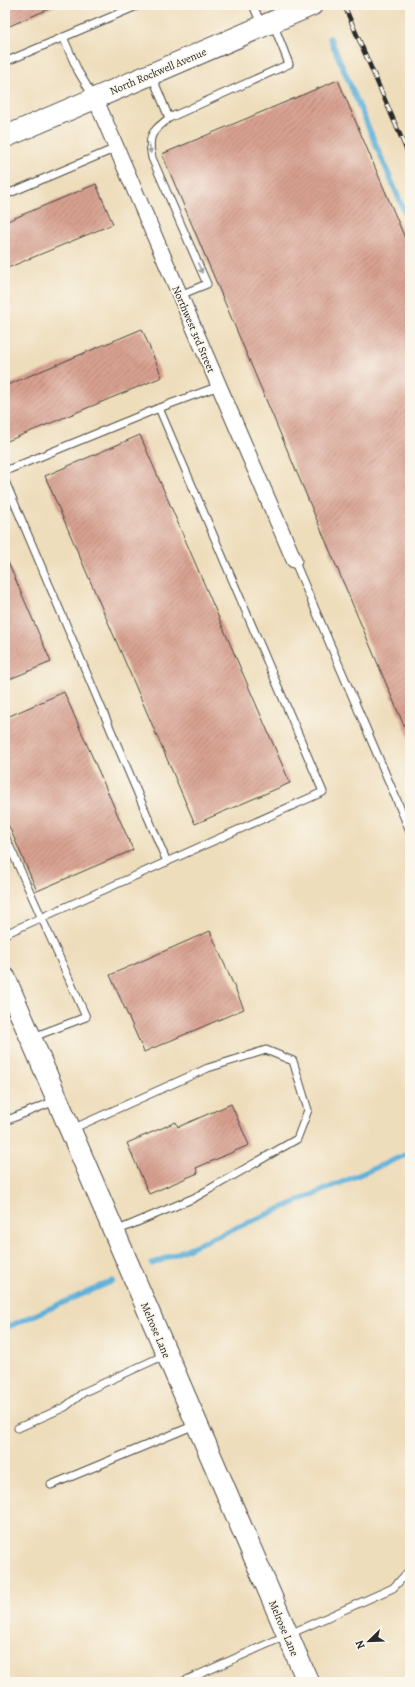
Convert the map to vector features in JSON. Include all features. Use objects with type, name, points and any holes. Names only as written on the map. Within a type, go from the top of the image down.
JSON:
[{"type":"street","name":"North Rockwell Avenue","points":[[5,137],[312,5]]},
{"type":"street","name":"Northwest 3rd Street","points":[[94,98],[294,560]]},
{"type":"street","name":"Melrose Lane","points":[[5,978],[308,1682]]},
{"type":"lane","points":[[5,62],[139,5]]},
{"type":"lane","points":[[180,295],[208,284],[152,158],[149,143],[153,132],[169,118],[290,64],[267,24],[253,5]]},
{"type":"lane","points":[[63,37],[78,71],[94,98]]},
{"type":"lane","points":[[151,74],[169,118]]},
{"type":"lane","points":[[5,195],[116,148]]},
{"type":"lane","points":[[5,471],[159,408],[219,386]]},
{"type":"lane","points":[[5,934],[323,792],[159,408]]},
{"type":"lane","points":[[5,481],[167,862]]},
{"type":"lane","points":[[294,560],[410,831]]},
{"type":"lane","points":[[5,836],[86,1017],[31,1038]]},
{"type":"lane","points":[[70,1129],[208,1068],[259,1052],[266,1050],[293,1061],[308,1110],[297,1138],[194,1198],[114,1231]]},
{"type":"lane","points":[[5,1121],[57,1100]]},
{"type":"lane","points":[[18,1428],[65,1407],[84,1392],[167,1354]]},
{"type":"lane","points":[[51,1485],[197,1424]]},
{"type":"lane","points":[[182,1682],[393,1588],[410,1570]]},
{"type":"building","points":[[5,5],[58,5],[5,28]]},
{"type":"building","points":[[338,80],[410,250],[410,740],[162,154]]},
{"type":"building","points":[[96,184],[113,224],[5,269],[5,222]]},
{"type":"building","points":[[142,329],[162,377],[5,442],[5,386]]},
{"type":"building","points":[[140,435],[290,783],[195,824],[45,476]]},
{"type":"building","points":[[5,555],[51,662],[5,681]]},
{"type":"building","points":[[64,692],[133,850],[37,891],[5,817],[5,718]]},
{"type":"building","points":[[210,931],[244,1009],[144,1052],[110,975]]},
{"type":"building","points":[[231,1104],[249,1145],[196,1168],[198,1173],[149,1194],[127,1143],[176,1122],[178,1127]]},
{"type":"waterway","points":[[330,38],[410,224]]},
{"type":"waterway","points":[[152,1264],[410,1153]]},
{"type":"waterway","points":[[5,1328],[113,1281]]},
{"type":"railway","points":[[344,5],[410,158]]}]
